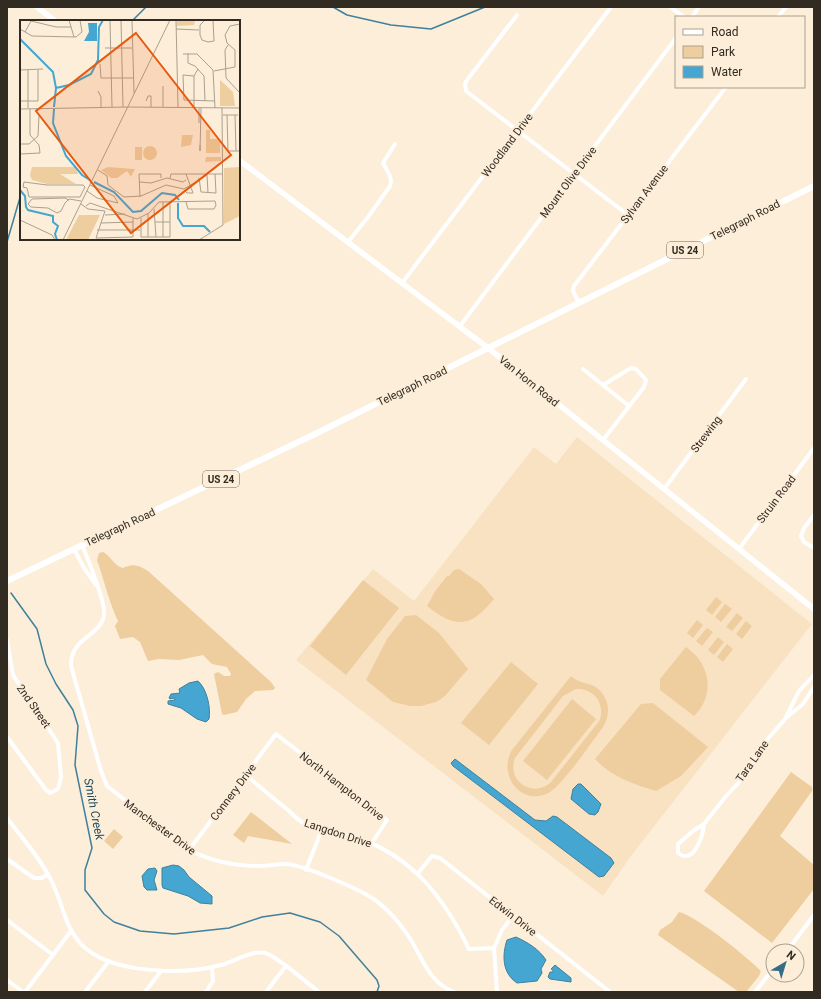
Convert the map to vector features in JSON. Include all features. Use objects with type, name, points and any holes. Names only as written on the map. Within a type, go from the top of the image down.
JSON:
[{"type":"main road","points":[[37,7],[54,20]]},
{"type":"main road","name":"Van Horn Road","points":[[240,161],[460,326],[814,609]]},
{"type":"main road","name":"Telegraph Road","points":[[7,581],[319,432],[814,186]]},
{"type":"street","name":"Woodland Drive","points":[[402,283],[611,7]]},
{"type":"street","points":[[670,7],[683,16]]},
{"type":"street","points":[[693,16],[699,7]]},
{"type":"street","points":[[779,16],[786,7]]},
{"type":"street","points":[[517,15],[467,80],[465,88],[469,94],[628,215]]},
{"type":"street","name":"Mount Olive Drive","points":[[460,326],[675,39]]},
{"type":"street","name":"Sylvan Avenue","points":[[579,304],[573,291],[574,286],[725,88]]},
{"type":"street","points":[[348,242],[390,186],[391,176],[383,163],[395,144]]},
{"type":"street","points":[[583,369],[629,406]]},
{"type":"street","points":[[603,385],[629,369],[636,369],[645,378],[646,385],[603,440]]},
{"type":"street","name":"Strewing","points":[[664,489],[746,379]]},
{"type":"street","name":"Struin Road","points":[[739,549],[814,448]]},
{"type":"street","points":[[814,515],[804,528],[801,536],[804,542],[814,548]]},
{"type":"street","name":"Manchester Drive","points":[[82,545],[103,602],[104,616],[98,627],[77,646],[71,661],[72,670],[103,777],[111,790],[189,850],[212,860],[233,865],[287,864],[342,883],[370,896],[391,915],[408,936],[429,974],[443,990],[454,992]]},
{"type":"street","name":"Manchester Drive","points":[[74,549],[84,568],[97,587]]},
{"type":"street","name":"2nd Street","points":[[7,640],[13,675],[55,737],[58,748],[60,782],[58,789],[50,793],[7,737]]},
{"type":"street","name":"Tara Lane","points":[[786,718],[791,704],[806,683],[814,675]]},
{"type":"street","name":"Tara Lane","points":[[704,824],[703,835],[692,853],[681,856],[678,853],[678,844],[704,824],[726,796],[743,778],[765,742],[786,718],[803,704],[814,688],[806,683]]},
{"type":"street","name":"Connery Drive","points":[[189,850],[276,734]]},
{"type":"street","name":"North Hampton Drive","points":[[276,734],[387,820],[372,843]]},
{"type":"street","name":"Langdon Drive","points":[[246,775],[304,823],[322,829],[348,834],[372,843],[394,855],[418,873],[436,892],[457,923],[469,949],[494,948]]},
{"type":"street","points":[[7,818],[48,874],[71,931],[87,949],[109,961],[138,968],[161,971],[186,971],[212,967],[261,952],[269,955],[318,992]]},
{"type":"street","points":[[306,870],[322,829]]},
{"type":"street","name":"Edwin Drive","points":[[418,873],[432,856],[440,858],[610,992]]},
{"type":"street","points":[[7,859],[34,878],[42,878],[48,874]]},
{"type":"street","points":[[793,943],[814,915]]},
{"type":"street","points":[[497,992],[494,948],[502,930],[513,916]]},
{"type":"street","points":[[7,920],[53,955]]},
{"type":"street","points":[[7,980],[24,992],[71,931]]},
{"type":"street","points":[[85,992],[109,961]]},
{"type":"street","points":[[206,992],[213,981],[212,967]]},
{"type":"street","points":[[266,992],[285,967]]},
{"type":"street","points":[[145,992],[161,971]]},
{"type":"street","points":[[755,992],[765,979]]},
{"type":"street","points":[[541,992],[559,992]]},
{"type":"shaded area","points":[[577,437],[812,624],[631,856],[603,896],[296,660],[373,569],[414,601],[534,447],[556,464]]},
{"type":"green space","points":[[103,552],[120,567],[123,568],[136,565],[148,571],[271,682],[275,688],[273,690],[255,691],[246,699],[237,712],[224,715],[222,714],[214,674],[218,672],[224,676],[230,676],[231,674],[227,667],[212,664],[203,655],[179,660],[159,659],[148,661],[140,642],[133,637],[120,639],[115,626],[118,621],[109,599],[97,560],[99,553]]},
{"type":"green space","points":[[459,569],[481,584],[494,599],[477,616],[470,620],[455,622],[446,619],[427,606],[436,590],[447,576],[449,576],[454,570]]},
{"type":"green space","points":[[363,580],[399,608],[346,675],[310,646]]},
{"type":"green space","points":[[716,597],[722,602],[712,615],[706,610]]},
{"type":"green space","points":[[725,604],[732,609],[721,622],[715,617]]},
{"type":"green space","points":[[737,613],[743,618],[732,631],[726,627]]},
{"type":"green space","points":[[416,615],[439,633],[468,669],[445,696],[436,702],[421,706],[410,706],[393,702],[366,680],[387,639],[405,616]]},
{"type":"green space","points":[[697,620],[703,625],[693,638],[687,633]]},
{"type":"green space","points":[[746,621],[752,626],[742,639],[736,634]]},
{"type":"green space","points":[[707,628],[713,632],[702,646],[696,641]]},
{"type":"green space","points":[[718,637],[724,642],[714,655],[708,650]]},
{"type":"green space","points":[[727,644],[733,649],[723,662],[717,657]]},
{"type":"green space","points":[[686,647],[700,662],[705,670],[707,680],[705,699],[701,708],[694,716],[660,690],[660,679]]},
{"type":"green space","points":[[511,662],[538,684],[489,745],[461,723]]},
{"type":"green space","points":[[571,676],[579,681],[594,686],[606,699],[608,705],[608,716],[603,727],[570,772],[556,788],[550,792],[540,796],[530,796],[515,786],[510,778],[508,769],[508,760],[512,750]],"holes":[[[576,689],[588,691],[597,698],[601,708],[600,720],[551,782],[544,787],[537,789],[529,788],[523,785],[514,774],[513,766],[515,758],[563,696]]]},
{"type":"green space","points":[[572,699],[596,719],[547,780],[523,761]]},
{"type":"green space","points":[[653,703],[708,747],[681,776],[656,791],[631,783],[608,771],[595,759],[641,704]]},
{"type":"green space","points":[[791,772],[812,787],[812,791],[780,836],[814,865],[814,889],[772,943],[704,891]]},
{"type":"green space","points":[[251,812],[292,844],[248,836],[244,843],[233,835]]},
{"type":"green space","points":[[114,829],[123,837],[113,849],[104,841]]},
{"type":"green space","points":[[679,912],[698,921],[745,956],[761,971],[759,976],[746,992],[739,992],[658,935],[660,930],[672,922]]},
{"type":"water","points":[[198,681],[204,689],[209,704],[209,719],[206,722],[197,719],[181,708],[168,704],[168,701],[175,700],[174,698],[169,698],[171,694],[180,693],[179,689],[189,683]]},
{"type":"water","points":[[455,759],[535,820],[546,821],[553,816],[557,817],[611,858],[614,863],[604,876],[599,877],[453,766],[451,763]]},
{"type":"water","points":[[578,784],[581,784],[601,804],[595,815],[589,814],[571,799],[573,789]]},
{"type":"water","points":[[173,865],[179,866],[189,877],[212,896],[212,904],[200,903],[188,896],[163,888],[162,868]]},
{"type":"water","points":[[155,868],[157,871],[154,880],[157,890],[147,890],[144,887],[142,876],[148,869]]},
{"type":"water","points":[[516,937],[540,952],[546,960],[541,969],[542,973],[537,981],[517,983],[508,974],[504,963],[505,946],[507,940]]},
{"type":"water","points":[[555,965],[571,978],[571,982],[550,979],[548,977],[550,972],[553,972],[551,969]]},
{"type":"waterway","name":"Smith Creek","points":[[133,20],[146,7]]},
{"type":"waterway","name":"Smith Creek","points":[[333,7],[347,15],[391,25],[431,29],[485,7]]},
{"type":"waterway","name":"Smith Creek","points":[[7,242],[20,197]]},
{"type":"waterway","name":"Smith Creek","points":[[11,593],[37,629],[46,664],[56,684],[73,710],[78,726],[75,765],[92,848],[85,870],[85,890],[104,914],[114,922],[140,931],[174,934],[229,928],[262,917],[290,913],[320,922],[339,936],[377,980],[379,986],[377,992]]}]
